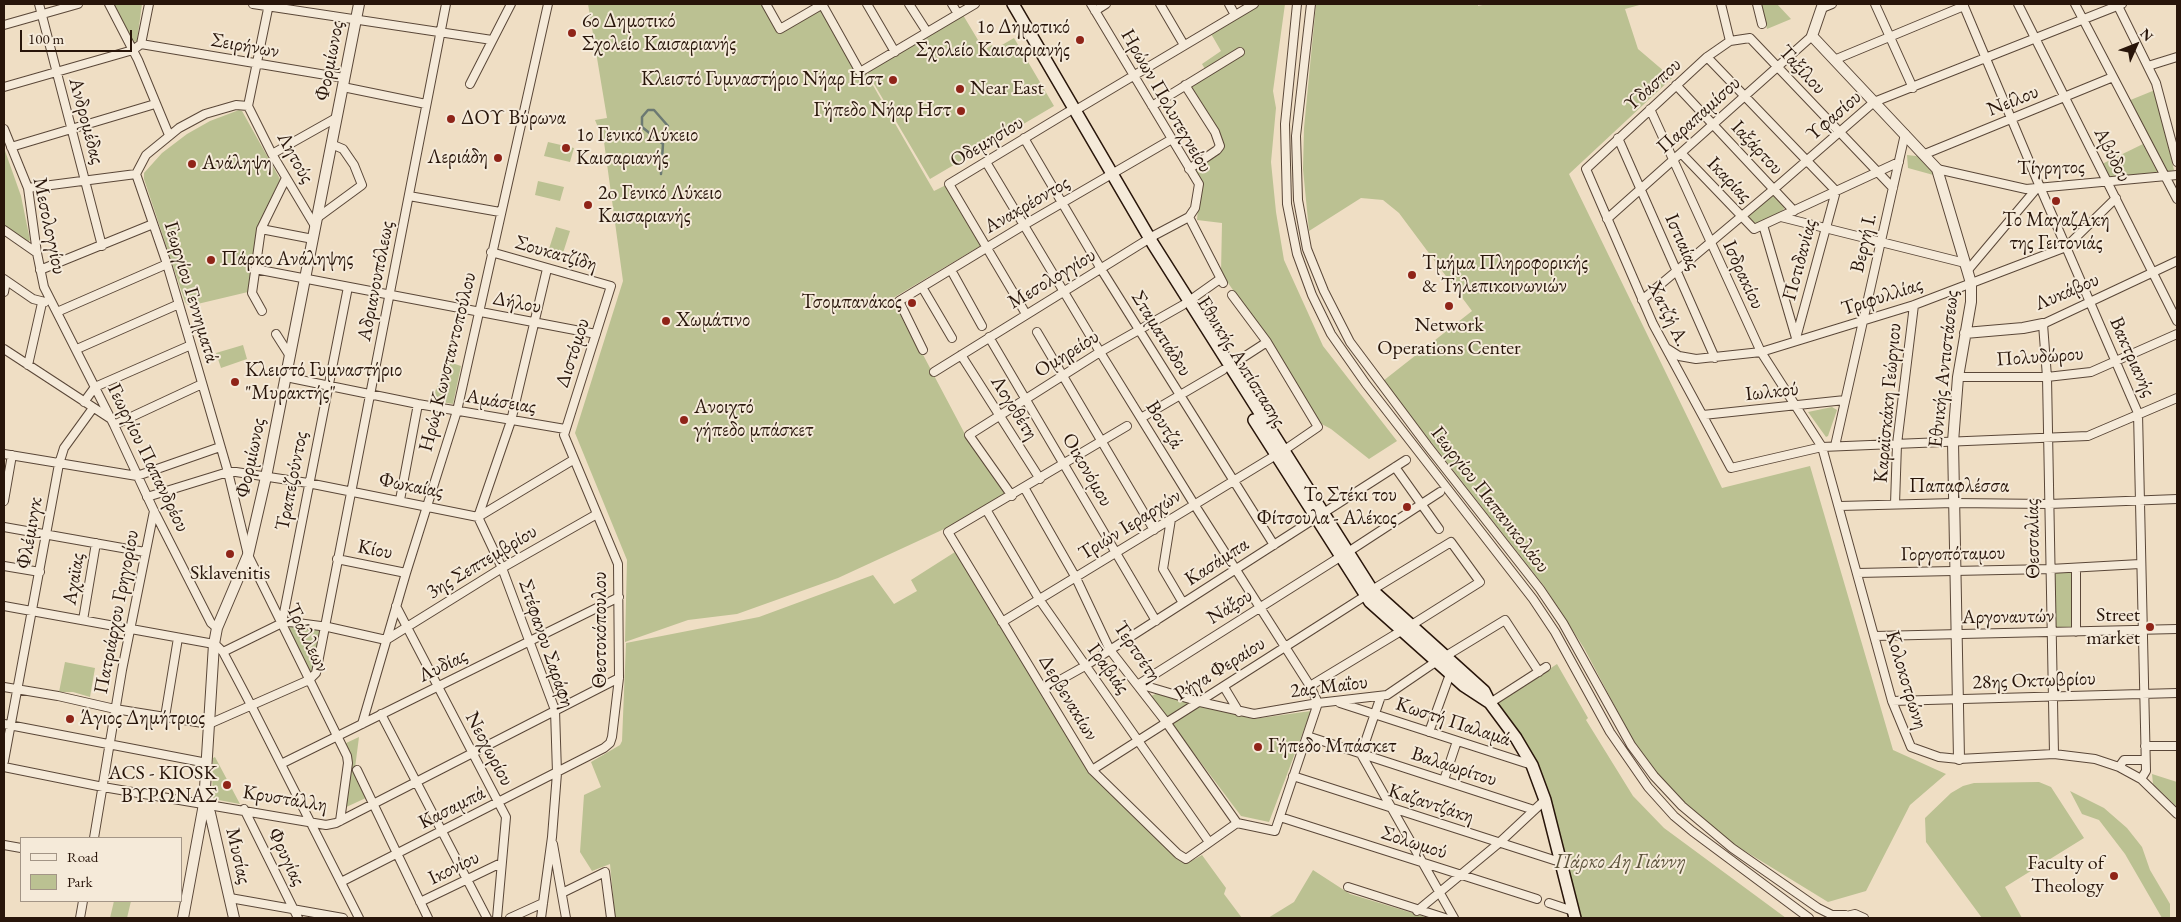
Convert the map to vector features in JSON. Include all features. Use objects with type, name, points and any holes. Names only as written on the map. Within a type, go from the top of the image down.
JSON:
[{"type":"main road","name":"Εθνικής Αντίστασης","points":[[1004,4],[1072,111]]},
{"type":"main road","name":"Εθνικής Αντίστασης","points":[[1013,4],[1072,111],[1147,240],[1279,453],[1369,593],[1405,629],[1484,691],[1490,704],[1516,738],[1532,765],[1545,800],[1574,914]]},
{"type":"main road","name":"Εθνικής Αντίστασης","points":[[1441,659],[1450,674],[1477,697],[1490,704]]},
{"type":"street","name":"Ανδρομέδας","points":[[39,4],[102,246]]},
{"type":"street","points":[[4,25],[78,4]]},
{"type":"street","points":[[109,4],[133,50],[169,134]]},
{"type":"street","points":[[4,87],[56,74],[133,50],[141,44],[148,4]]},
{"type":"street","points":[[253,4],[492,40]]},
{"type":"street","name":"Φορμίωνος","points":[[184,918],[186,878],[204,804],[214,644],[217,628],[248,555],[266,477],[359,4]]},
{"type":"street","name":"Αδριανουπόλεως","points":[[309,680],[316,674],[446,4]]},
{"type":"street","points":[[470,84],[511,4]]},
{"type":"street","name":"Ηρώς Κωνσταντοπούλου","points":[[362,724],[406,573],[457,411],[491,252],[548,4]]},
{"type":"street","points":[[766,4],[780,29],[822,4],[860,72],[975,4]]},
{"type":"street","points":[[867,4],[895,52]]},
{"type":"street","points":[[909,4],[927,32]]},
{"type":"street","points":[[952,4],[958,14]]},
{"type":"street","points":[[1093,7],[1106,4]]},
{"type":"street","points":[[1160,4],[1184,45]]},
{"type":"street","points":[[1229,4],[1235,15]]},
{"type":"street","name":"Οδεμησίου","points":[[986,248],[949,184],[1254,4]]},
{"type":"street","name":"Γεωργίου Παπανικολάου","points":[[1297,4],[1285,124],[1287,204],[1297,254],[1312,295],[1331,334],[1366,384],[1533,599],[1555,632],[1610,732],[1643,781],[1674,816],[1692,831],[1810,918]]},
{"type":"street","name":"Γεωργίου Παπανικολάου","points":[[1311,4],[1296,136],[1298,200],[1307,249],[1324,291],[1350,342],[1427,445],[1540,589],[1563,623],[1631,745],[1654,776],[1682,806],[1732,848],[1818,908],[1832,915],[1843,917],[1855,914],[1864,918]]},
{"type":"street","points":[[1722,4],[1730,41]]},
{"type":"street","points":[[1757,4],[1762,24]]},
{"type":"street","points":[[1875,4],[1913,88]]},
{"type":"street","name":"Αβύδου","points":[[2018,4],[2177,321]]},
{"type":"street","points":[[2075,4],[2112,77],[2167,177],[2177,200]]},
{"type":"street","points":[[2119,4],[2157,88],[2177,162]]},
{"type":"street","name":"Υφασίου","points":[[1642,300],[1710,241],[1774,190],[1874,102],[1987,59],[2119,4]]},
{"type":"street","points":[[28,188],[136,174],[146,155],[169,134],[205,114],[236,105],[248,106],[268,5]]},
{"type":"street","points":[[1812,36],[1826,5]]},
{"type":"street","points":[[1834,60],[1964,5]]},
{"type":"street","name":"Βακτριανής","points":[[1964,5],[2012,118],[2038,187],[2138,413],[2146,771],[2140,779]]},
{"type":"street","name":"Ηρώων Πολυτεχνείου","points":[[1093,7],[1198,184],[1195,208],[1189,217]]},
{"type":"street","name":"Εθνικής Αντιστάσεως","points":[[1812,36],[1925,154],[1937,169],[1970,283],[1971,302],[1958,377],[1953,442],[1959,759]]},
{"type":"street","name":"Παραπαμίσου","points":[[1607,219],[1812,36]]},
{"type":"street","name":"Υδάσπου","points":[[1586,169],[1707,57],[1730,41],[1750,38]]},
{"type":"street","name":"Ταξίλου","points":[[1750,38],[1893,188]]},
{"type":"street","name":"Σειρήνων","points":[[141,44],[344,82],[426,104]]},
{"type":"street","points":[[1152,106],[1240,52]]},
{"type":"street","points":[[2148,66],[2177,56]]},
{"type":"street","points":[[1707,57],[1836,191]]},
{"type":"street","name":"Νείλου","points":[[1925,154],[2065,98],[2112,77]]},
{"type":"street","name":"Ιαξάρτου","points":[[1676,85],[1794,210]]},
{"type":"street","points":[[1185,86],[1216,132],[1220,146],[1190,169]]},
{"type":"street","points":[[11,147],[155,104]]},
{"type":"street","name":"Λητούς","points":[[248,106],[286,178],[316,222]]},
{"type":"street","name":"Ισδρακίου","points":[[1650,109],[1761,352],[1822,447]]},
{"type":"street","points":[[272,154],[336,118]]},
{"type":"street","name":"Μεσολογγίου","points":[[4,129],[28,188],[40,270],[50,300]]},
{"type":"street","name":"Βεργή Ι.","points":[[1834,446],[1905,134]]},
{"type":"street","name":"Σταματιάδου","points":[[1024,138],[1101,269],[1274,545]]},
{"type":"street","name":"Ιστιαίας","points":[[1618,138],[1715,358]]},
{"type":"street","name":"Ανακρέοντος","points":[[923,350],[899,301],[1063,202],[1172,140]]},
{"type":"street","points":[[316,222],[362,185],[354,165],[343,149],[332,144]]},
{"type":"street","name":"Ικαρίας","points":[[1680,153],[1754,230],[1763,225]]},
{"type":"street","name":"Βουτζά","points":[[986,162],[1063,292],[1194,504],[1286,647],[1318,703]]},
{"type":"street","points":[[1796,340],[1763,225],[1899,162]]},
{"type":"street","name":"Χατζή Α.","points":[[1586,169],[1642,300],[1666,349],[1731,468],[1822,447]]},
{"type":"street","name":"Τίγρητος","points":[[1937,169],[2026,189],[2177,175]]},
{"type":"street","name":"Γεωργίου Γεννηματά","points":[[136,174],[179,304],[228,472],[248,555]]},
{"type":"street","points":[[262,311],[252,294],[261,229],[286,178]]},
{"type":"street","points":[[1781,217],[1966,266],[2038,187]]},
{"type":"street","name":"Ποτιδανίας","points":[[1796,340],[1836,191]]},
{"type":"street","points":[[409,196],[500,212]]},
{"type":"street","name":"Τριφυλλίας","points":[[1666,349],[1678,356],[1715,358],[1761,352],[1914,305],[2066,247],[2116,198]]},
{"type":"street","name":"Μεσολογγίου","points":[[934,372],[1147,240],[1189,217]]},
{"type":"street","name":"Ομηρείου","points":[[1012,496],[969,435],[1100,352],[1222,281],[1189,217]]},
{"type":"street","points":[[40,270],[153,224]]},
{"type":"street","points":[[261,229],[313,239]]},
{"type":"street","points":[[4,230],[37,253]]},
{"type":"street","points":[[986,248],[1026,314]]},
{"type":"street","name":"Σουκατζίδη","points":[[491,252],[611,286]]},
{"type":"street","name":"Λυκάβου","points":[[1965,333],[2023,328],[2043,324],[2153,274],[2177,261]]},
{"type":"street","points":[[56,312],[167,264]]},
{"type":"street","name":"Δήλου","points":[[255,269],[596,334]]},
{"type":"street","points":[[478,517],[511,420],[547,269]]},
{"type":"street","points":[[951,270],[982,326]]},
{"type":"street","points":[[4,292],[5,280],[42,303]]},
{"type":"street","name":"Διστόμου","points":[[565,429],[611,286]]},
{"type":"street","name":"Τραπεζούντος","points":[[282,623],[327,386],[348,287]]},
{"type":"street","points":[[922,287],[952,338]]},
{"type":"street","points":[[1141,418],[1268,342],[1232,295]]},
{"type":"street","points":[[42,303],[50,300]]},
{"type":"street","name":"Γεωργίου Παπανδρέου","points":[[50,300],[77,349],[147,497],[211,623],[217,628]]},
{"type":"street","points":[[28,365],[42,303]]},
{"type":"street","points":[[77,349],[179,304]]},
{"type":"street","name":"Καραϊσκάκη Γεώργιου","points":[[1895,504],[1896,444],[1914,305]]},
{"type":"street","name":"Θεσσαλίας","points":[[2043,324],[2047,377],[2050,633],[2054,754]]},
{"type":"street","points":[[1037,332],[1154,530]]},
{"type":"street","points":[[276,334],[290,356]]},
{"type":"street","name":"Πολυδώρου","points":[[1958,377],[2047,377],[2091,372],[2177,334]]},
{"type":"street","name":"Οικονόμου","points":[[989,337],[1027,398],[1156,621]]},
{"type":"street","name":"Τριών Ιεραρχών","points":[[1002,622],[1318,428],[1268,342]]},
{"type":"street","points":[[84,402],[95,387],[191,345]]},
{"type":"street","points":[[4,349],[113,422],[202,384]]},
{"type":"street","name":"Λογοθέτη","points":[[961,355],[1040,479]]},
{"type":"street","name":"Αμάσειας","points":[[286,377],[418,404],[565,429]]},
{"type":"street","points":[[1822,447],[2088,436],[2138,413],[2177,398]]},
{"type":"street","name":"Ιωλκού","points":[[1703,415],[1845,400]]},
{"type":"street","points":[[400,500],[418,404]]},
{"type":"street","name":"Φλέμινγκ","points":[[4,761],[7,725],[40,572],[59,464],[64,448],[93,408]]},
{"type":"street","points":[[987,511],[1127,426]]},
{"type":"street","name":"Θεοτοκόπουλου","points":[[565,429],[564,435],[573,460],[618,564],[619,678],[612,737],[610,743],[604,748]]},
{"type":"street","points":[[4,501],[8,455],[137,476],[220,447]]},
{"type":"street","name":"Κολοκοτρώνη","points":[[1822,447],[1840,506],[1892,701],[1911,747],[1923,753],[1959,759],[2054,754],[2095,759],[2119,767],[2140,779],[2177,814]]},
{"type":"street","points":[[478,517],[573,460]]},
{"type":"street","name":"Κασάμπα","points":[[1044,689],[1085,666],[1406,460]]},
{"type":"street","points":[[1394,467],[1439,529]]},
{"type":"street","points":[[147,497],[228,472]]},
{"type":"street","name":"Φωκαίας","points":[[228,472],[308,483],[478,517]]},
{"type":"street","name":"Τερτσέτη","points":[[1025,488],[1076,578],[1110,650],[1166,722],[1237,824]]},
{"type":"street","name":"Νάξου","points":[[1138,684],[1421,506],[1440,492]]},
{"type":"street","points":[[2139,501],[2177,499]]},
{"type":"street","name":"Παπαφλέσσα","points":[[1840,506],[2139,501]]},
{"type":"street","name":"Πατριάρχου Γρηγορίου","points":[[94,837],[115,709],[154,511]]},
{"type":"street","name":"Δερβενακίων","points":[[987,511],[948,532],[1092,770],[1178,854],[1186,859],[1209,842]]},
{"type":"street","name":"Γραβιάς","points":[[987,511],[1039,599],[1085,666],[1140,740],[1209,842]]},
{"type":"street","name":"3ης Σεπτεμβρίου","points":[[386,640],[502,568],[597,514]]},
{"type":"street","name":"Στέφανου Σαράφη","points":[[478,517],[502,568],[555,710],[556,773],[552,837],[541,918]]},
{"type":"street","points":[[1171,519],[1162,569],[1183,603]]},
{"type":"street","points":[[4,527],[146,552]]},
{"type":"street","name":"Ρήγα Φεραίου","points":[[1092,770],[1450,542],[1480,582],[1405,629]]},
{"type":"street","name":"Αχαϊας","points":[[84,620],[96,543]]},
{"type":"street","name":"Τράλλεων","points":[[248,555],[337,736]]},
{"type":"street","name":"Κίου","points":[[337,559],[406,573]]},
{"type":"street","name":"Γοργοπόταμου","points":[[1857,572],[2050,569],[2140,564]]},
{"type":"street","points":[[4,566],[40,572]]},
{"type":"street","points":[[2076,568],[2076,632]]},
{"type":"street","name":"Λυδίας","points":[[281,764],[618,597]]},
{"type":"street","points":[[4,606],[214,644],[224,652],[313,824],[359,918]]},
{"type":"street","name":"Νεοχωρίου","points":[[396,606],[506,817],[498,918]]},
{"type":"street","name":"2ας Μαΐου","points":[[1138,684],[1200,702],[1254,714],[1318,703],[1387,695],[1505,620],[1543,670],[1490,704]]},
{"type":"street","points":[[224,652],[282,623],[290,622],[386,640]]},
{"type":"street","points":[[1310,686],[1405,629]]},
{"type":"street","name":"Αργοναυτών","points":[[1875,636],[2177,630]]},
{"type":"street","points":[[165,717],[178,638]]},
{"type":"street","points":[[1429,732],[1450,674]]},
{"type":"street","name":"Κρυστάλλη","points":[[4,767],[103,787],[244,809],[313,824],[326,825],[372,804],[472,751],[619,678]]},
{"type":"street","points":[[4,687],[58,696],[115,709],[209,724],[252,707],[309,680]]},
{"type":"street","points":[[1224,687],[1239,712]]},
{"type":"street","name":"28ης Οκτωβρίου","points":[[1892,701],[2177,693]]},
{"type":"street","points":[[1380,696],[1361,754],[1454,918]]},
{"type":"street","name":"Κωστή Παλαμά","points":[[1336,702],[1532,765]]},
{"type":"street","points":[[1209,842],[1237,824],[1275,831],[1318,703]]},
{"type":"street","points":[[381,714],[414,781],[487,918]]},
{"type":"street","points":[[7,725],[207,763]]},
{"type":"street","points":[[337,736],[347,756],[348,763],[340,820]]},
{"type":"street","name":"Βαλαωρίτου","points":[[1307,736],[1534,810]]},
{"type":"street","points":[[1444,780],[1457,741]]},
{"type":"street","points":[[2145,746],[2177,746]]},
{"type":"street","name":"Κασαμπά","points":[[341,882],[604,748]]},
{"type":"street","points":[[2119,767],[2124,760],[2145,760]]},
{"type":"street","points":[[357,770],[396,855],[428,918]]},
{"type":"street","name":"Καζαντζάκη","points":[[1293,776],[1560,862]]},
{"type":"street","points":[[1417,911],[1499,843],[1545,800]]},
{"type":"street","name":"Μυσίας","points":[[204,804],[210,812],[234,918]]},
{"type":"street","name":"Φρυγίας","points":[[244,809],[298,918]]},
{"type":"street","name":"Σολωμού","points":[[1280,817],[1537,899]]},
{"type":"street","points":[[552,837],[566,918]]},
{"type":"street","points":[[4,845],[20,848]]},
{"type":"street","name":"Ικονίου","points":[[420,902],[501,862]]},
{"type":"street","points":[[562,893],[600,873],[607,874],[611,918]]},
{"type":"street","points":[[1348,887],[1417,911],[1445,918]]},
{"type":"street","points":[[230,898],[342,918]]},
{"type":"street","points":[[80,918],[83,902]]},
{"type":"street","points":[[510,918],[543,902]]},
{"type":"street","points":[[1549,903],[1574,914]]},
{"type":"green space","points":[[114,4],[142,4],[137,41],[131,43]]},
{"type":"green space","points":[[588,4],[762,4],[779,32],[826,4],[934,191],[946,185],[982,245],[893,298],[966,436],[1007,495],[942,530],[838,578],[737,614],[688,620],[625,642],[627,560],[575,433],[623,281],[604,142],[595,120],[607,118]]},
{"type":"green space","points":[[1261,4],[1285,4],[1273,91],[1276,108],[1271,162],[1276,212],[1284,260],[1323,346],[1397,441],[1369,459],[1331,429],[1318,422],[1269,341],[1221,273],[1222,223],[1197,220],[1200,184],[1193,169],[1221,148],[1220,136],[1189,87],[1208,74],[1202,64],[1221,51],[1210,32]]},
{"type":"green space","points":[[1316,4],[1478,4],[1478,6],[1487,4],[1643,4],[1625,9],[1638,49],[1672,78],[1569,174],[1722,488],[1810,466],[1893,750],[1946,774],[1910,805],[1866,891],[1828,902],[1735,845],[1694,815],[1663,783],[1638,750],[1584,648],[1544,586],[1383,381],[1472,311],[1399,213],[1383,200],[1361,198],[1309,231],[1303,169],[1304,128]]},
{"type":"green space","points":[[1761,4],[1777,4],[1791,19],[1767,29]]},
{"type":"green space","name":"Near East","points":[[963,15],[984,50],[992,45],[995,49],[1014,38],[1054,106],[930,179],[867,72]]},
{"type":"green space","points":[[2155,90],[2174,170],[2167,172],[2128,101]]},
{"type":"green space","points":[[239,110],[242,111],[280,179],[257,229],[248,292],[189,306],[185,302],[144,179],[144,173],[162,153],[187,134],[210,121]]},
{"type":"green space","points":[[548,142],[574,148],[570,162],[544,156]]},
{"type":"green space","points":[[2143,144],[2158,172],[2109,177],[2102,164]]},
{"type":"green space","points":[[4,148],[21,196],[30,240],[28,242],[4,227]]},
{"type":"green space","points":[[1907,155],[1933,158],[1937,176],[1908,168]]},
{"type":"green space","points":[[538,181],[564,187],[560,201],[535,195]]},
{"type":"green space","points":[[1774,195],[1785,207],[1784,209],[1778,215],[1757,224],[1753,223],[1748,215]]},
{"type":"green space","points":[[556,227],[570,231],[562,256],[548,252]]},
{"type":"green space","points":[[243,345],[247,359],[221,368],[216,353]]},
{"type":"green space","points":[[449,362],[461,366],[453,404],[431,400]]},
{"type":"green space","points":[[1832,407],[1837,410],[1826,437],[1808,412]]},
{"type":"green space","points":[[955,552],[1087,770],[1177,859],[1188,863],[1202,855],[1226,888],[1224,894],[1242,918],[615,918],[610,864],[592,871],[580,852],[584,795],[601,787],[591,762],[620,745],[622,741],[626,643],[759,617],[873,575],[894,604],[917,591],[911,580]]},
{"type":"green space","points":[[2076,568],[2076,632],[2050,633],[2050,569]]},
{"type":"green space","points":[[291,626],[321,630],[314,670],[310,672],[289,629]]},
{"type":"green space","points":[[65,662],[95,668],[90,697],[73,692],[59,692]]},
{"type":"green space","name":"Πάρκο Αη Γιάννη","points":[[1557,664],[1588,718],[1586,720],[1633,796],[1664,828],[1786,918],[1577,918],[1546,787],[1534,757],[1519,731],[1498,703]]},
{"type":"green space","points":[[1160,692],[1253,719],[1311,711],[1269,822],[1241,816],[1151,696]]},
{"type":"green space","points":[[359,737],[355,768],[368,797],[342,809],[349,763],[344,744]]},
{"type":"green space","points":[[215,757],[240,804],[213,799],[212,775],[213,758]]},
{"type":"green space","points":[[2152,774],[2177,782],[2177,807],[2153,784]]},
{"type":"green space","points":[[2039,782],[2051,787],[2084,838],[2005,887],[2022,918],[1982,918],[1926,842],[1925,818],[1951,793],[1963,786],[1974,783]]},
{"type":"green space","points":[[2070,791],[2104,808],[2127,828],[2142,847],[2150,870],[2170,904],[2170,918],[2162,918],[2125,854],[2099,820],[2082,814]]},
{"type":"green space","points":[[1313,870],[1350,894],[1429,918],[1268,918],[1294,902]]},
{"type":"green space","points":[[114,902],[131,902],[127,918],[110,918]]},
{"type":"waterway","points":[[661,174],[663,144],[642,127],[642,117],[648,110],[654,110],[668,126]]},
{"type":"place","name":"6ο Δημοτικό Σχολείο Καισαριανής","points":[[572,33]]},
{"type":"place","name":"1ο Δημοτικό Σχολείο Καισαριανής","points":[[1080,40]]},
{"type":"place","name":"Κλειστό Γυμναστήριο Νήαρ Ηστ","points":[[893,80]]},
{"type":"place","name":"Near East","points":[[960,89]]},
{"type":"place","name":"Γήπεδο Νήαρ Ηστ","points":[[961,111]]},
{"type":"place","name":"ΔΟΥ Βύρωνα","points":[[451,119]]},
{"type":"place","name":"1ο Γενικό Λύκειο Καισαριανής","points":[[566,148]]},
{"type":"place","name":"Λεριάδη","points":[[498,158]]},
{"type":"place","name":"Ανάληψη","points":[[192,164]]},
{"type":"place","name":"Το ΜαγαζΑκη της Γειτονιάς","points":[[2056,201]]},
{"type":"place","name":"2o Γενικό Λύκειο Καισαριανής","points":[[588,205]]},
{"type":"place","name":"Πάρκο Ανάληψης","points":[[211,260]]},
{"type":"place","name":"Τμήμα Πληροφορικής & Τηλεπικοινωνιών","points":[[1412,275]]},
{"type":"place","name":"Τσομπανάκος","points":[[912,303]]},
{"type":"place","name":"Network Operations Center","points":[[1449,306]]},
{"type":"place","name":"Χωμάτινο","points":[[666,321]]},
{"type":"place","name":"Κλειστό Γυμναστήριο \"Μυρακτής\"","points":[[235,382]]},
{"type":"place","name":"Ανοιχτό γήπεδο μπάσκετ","points":[[684,420]]},
{"type":"place","name":"Το Στέκι του Φίτσουλα - Αλέκος","points":[[1407,507]]},
{"type":"place","name":"Sklavenitis","points":[[230,554]]},
{"type":"place","name":"Street market","points":[[2150,627]]},
{"type":"place","name":"Άγιος Δημήτριος","points":[[70,719]]},
{"type":"place","name":"Γήπεδο Μπάσκετ","points":[[1258,747]]},
{"type":"place","name":"ACS - KIOSK ΒΥΡΩΝΑΣ","points":[[227,785]]},
{"type":"place","name":"Faculty of Theology","points":[[2114,876]]}]
